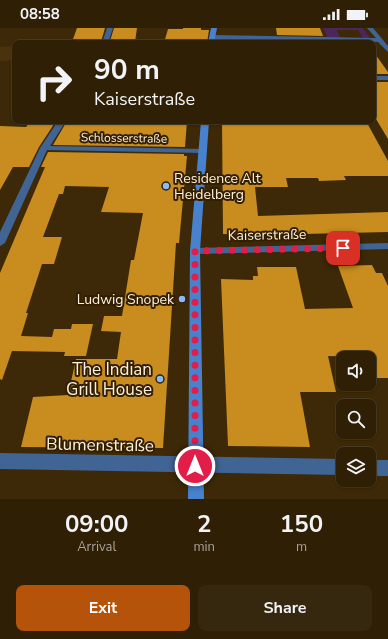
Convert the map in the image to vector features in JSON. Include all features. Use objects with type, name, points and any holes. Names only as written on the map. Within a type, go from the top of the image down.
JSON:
[{"type":"main road","points":[[212,40],[214,28]]},
{"type":"main road","points":[[196,499],[195,251],[205,124]]},
{"type":"street","points":[[106,40],[110,28]]},
{"type":"street","points":[[370,28],[388,50]]},
{"type":"street","points":[[212,40],[380,40]]},
{"type":"street","points":[[376,78],[388,78]]},
{"type":"street","points":[[0,243],[44,148],[60,124]]},
{"type":"street","name":"Schlosserstraße","points":[[44,148],[203,151]]},
{"type":"street","name":"Kaiserstraße","points":[[195,251],[388,246]]},
{"type":"street","name":"Blumenstraße","points":[[0,461],[195,466],[336,467]]},
{"type":"street","points":[[376,468],[388,468]]},
{"type":"shaded area","points":[[323,28],[363,28],[370,38],[363,38],[358,30],[337,30],[340,37],[327,37]]},
{"type":"shaded area","points":[[223,39],[268,40],[223,40]]},
{"type":"shaded area","points":[[12,46],[12,60],[0,61],[0,47]]},
{"type":"building","points":[[77,28],[105,28],[102,40],[73,40]]},
{"type":"building","points":[[114,28],[137,28],[135,40],[110,40]]},
{"type":"building","points":[[201,28],[201,30],[209,30],[207,40],[165,40],[168,29]]},
{"type":"building","points":[[276,28],[320,28],[323,36],[277,35]]},
{"type":"building","points":[[376,55],[388,72],[388,74],[376,74]]},
{"type":"building","points":[[376,82],[388,82],[388,139],[376,119]]},
{"type":"building","points":[[28,124],[54,124],[39,147],[29,167],[13,167],[0,190],[0,126],[26,127]]},
{"type":"building","points":[[65,124],[187,124],[185,147],[53,145]]},
{"type":"building","points":[[222,124],[368,124],[388,161],[388,176],[344,176],[346,180],[319,181],[318,178],[286,178],[288,187],[255,187],[258,216],[388,212],[388,232],[260,235],[223,234]]},
{"type":"building","points":[[48,152],[184,154],[184,156],[187,156],[179,243],[176,243],[163,448],[21,447],[33,397],[68,395],[76,359],[117,359],[121,332],[101,331],[104,316],[122,316],[131,260],[134,260],[143,213],[101,212],[109,187],[65,186],[63,194],[59,194],[43,237],[62,237],[54,264],[42,264],[26,313],[28,313],[21,336],[52,337],[54,329],[71,329],[72,324],[93,324],[86,356],[64,356],[65,352],[12,351],[2,380],[0,379],[0,273],[45,167],[41,167]]},
{"type":"building","points":[[372,265],[376,273],[382,273],[388,286],[388,378],[376,378],[376,351],[336,351],[336,356],[328,356],[336,392],[300,392],[310,447],[228,446],[221,279],[253,280],[253,276],[258,276],[257,267],[296,267],[305,309],[353,308],[338,266]]},
{"type":"place","name":"Residence Alt Heidelberg","points":[[166,186]]},
{"type":"place","name":"Ludwig Snopek","points":[[182,299]]},
{"type":"place","name":"The Indian Grill House","points":[[160,379]]},
{"type":"route","points":[[195,466],[195,251],[343,248]]}]
